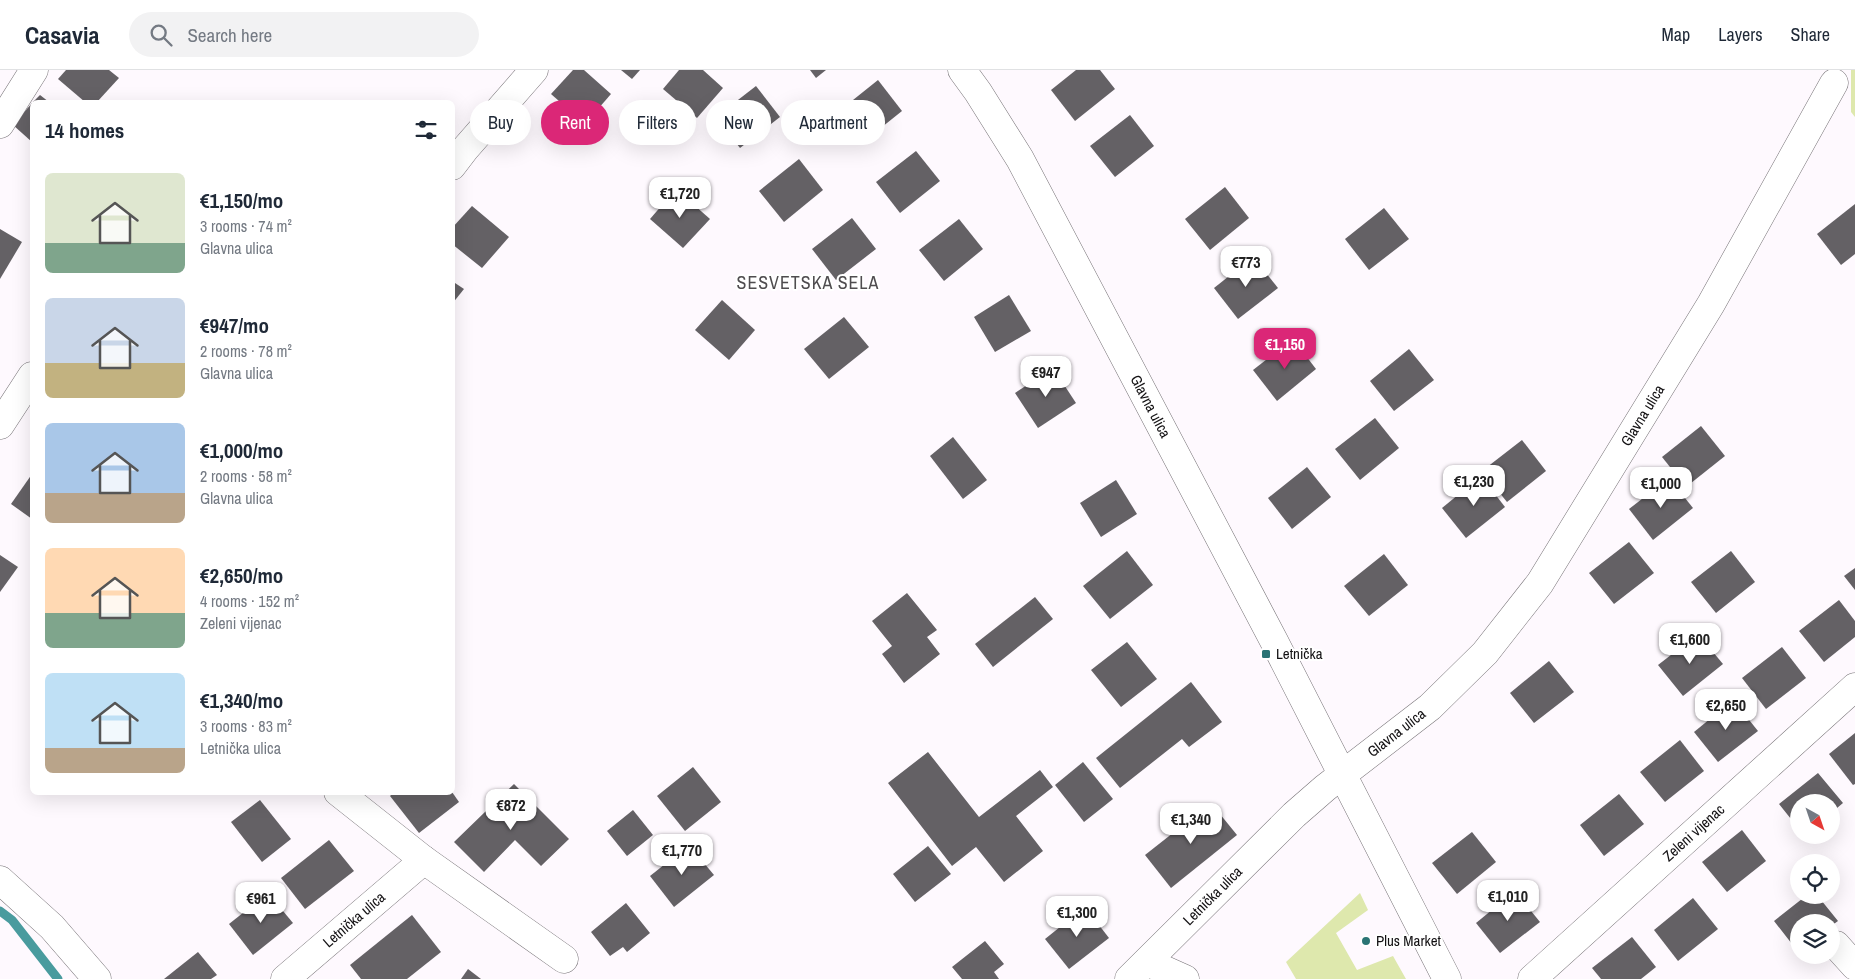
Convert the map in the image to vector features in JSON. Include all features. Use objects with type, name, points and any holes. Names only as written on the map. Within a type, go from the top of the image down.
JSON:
[{"type":"street","points":[[0,124],[34,70]]},
{"type":"street","points":[[455,162],[534,70]]},
{"type":"street","name":"Glavna ulica","points":[[962,70],[1020,159],[1274,641],[1447,979]]},
{"type":"street","name":"Glavna ulica","points":[[1343,775],[1430,707],[1485,653],[1540,583],[1711,304],[1834,83]]},
{"type":"street","points":[[0,425],[30,379]]},
{"type":"street","name":"Zeleni vijenac","points":[[1532,979],[1855,687]]},
{"type":"street","name":"Letnička ulica","points":[[1138,970],[1294,815],[1343,775]]},
{"type":"street","points":[[342,795],[424,860],[564,959]]},
{"type":"street","name":"Letnička ulica","points":[[285,979],[424,860]]},
{"type":"street","points":[[0,880],[52,926],[97,979]]},
{"type":"street","points":[[1840,949],[1855,966]]},
{"type":"street","points":[[1138,970],[1185,979]]},
{"type":"green space","points":[[1851,70],[1855,70],[1855,117],[1851,112]]},
{"type":"green space","points":[[1360,893],[1368,910],[1336,933],[1357,970],[1393,956],[1406,979],[1296,979],[1286,962]]},
{"type":"building","points":[[66,70],[109,70],[119,78],[99,100],[83,100],[58,79]]},
{"type":"building","points":[[573,70],[584,70],[611,94],[606,100],[558,100],[551,94]]},
{"type":"building","points":[[621,70],[640,70],[632,79]]},
{"type":"building","points":[[679,70],[703,70],[723,88],[713,100],[706,100],[706,108],[697,118],[696,100],[676,100],[663,89]]},
{"type":"building","points":[[810,70],[826,70],[816,78]]},
{"type":"building","points":[[1076,70],[1100,70],[1115,89],[1075,121],[1051,90]]},
{"type":"building","points":[[878,80],[902,111],[885,125],[885,100],[853,100]]},
{"type":"building","points":[[756,86],[767,100],[738,100]]},
{"type":"building","points":[[40,95],[46,100],[35,100]]},
{"type":"building","points":[[30,105],[30,140],[13,125]]},
{"type":"building","points":[[771,105],[780,117],[771,124]]},
{"type":"building","points":[[1130,115],[1154,146],[1115,177],[1090,146]]},
{"type":"building","points":[[916,151],[940,181],[900,213],[876,182]]},
{"type":"building","points":[[799,159],[823,190],[784,222],[759,191]]},
{"type":"building","points":[[1225,187],[1249,218],[1210,250],[1185,219]]},
{"type":"building","points":[[676,189],[710,219],[683,248],[650,219]]},
{"type":"building","points":[[1855,204],[1855,254],[1841,265],[1817,234]]},
{"type":"building","points":[[472,206],[509,237],[482,268],[455,246],[455,225]]},
{"type":"building","points":[[1384,208],[1409,239],[1369,270],[1345,239]]},
{"type":"building","points":[[852,218],[876,249],[836,280],[812,249]]},
{"type":"building","points":[[959,219],[983,249],[944,281],[919,250]]},
{"type":"building","points":[[0,229],[22,242],[0,279]]},
{"type":"building","points":[[1253,257],[1278,288],[1238,319],[1214,288]]},
{"type":"building","points":[[455,283],[464,289],[455,300]]},
{"type":"building","points":[[1009,295],[1031,331],[995,352],[974,317]]},
{"type":"building","points":[[722,300],[755,330],[729,360],[695,330]]},
{"type":"building","points":[[844,317],[869,347],[829,379],[804,349]]},
{"type":"building","points":[[1293,339],[1316,369],[1277,401],[1253,370]]},
{"type":"building","points":[[1409,349],[1434,380],[1394,411],[1370,381]]},
{"type":"building","points":[[1053,368],[1076,403],[1038,428],[1015,393]]},
{"type":"building","points":[[1375,418],[1399,448],[1360,480],[1335,449]]},
{"type":"building","points":[[1701,426],[1725,456],[1686,487],[1662,457]]},
{"type":"building","points":[[953,437],[987,480],[963,499],[930,456]]},
{"type":"building","points":[[1522,440],[1546,471],[1507,502],[1482,471]]},
{"type":"building","points":[[1307,467],[1331,497],[1292,529],[1268,498]]},
{"type":"building","points":[[1481,476],[1505,507],[1466,538],[1442,508]]},
{"type":"building","points":[[30,477],[30,518],[11,504]]},
{"type":"building","points":[[1669,478],[1693,508],[1653,540],[1629,509]]},
{"type":"building","points":[[1116,480],[1137,514],[1101,537],[1080,503]]},
{"type":"building","points":[[1629,542],[1654,573],[1614,604],[1589,573]]},
{"type":"building","points":[[1127,551],[1153,585],[1110,619],[1083,586]]},
{"type":"building","points":[[1731,551],[1755,582],[1716,613],[1691,582]]},
{"type":"building","points":[[1384,554],[1408,585],[1369,616],[1344,586]]},
{"type":"building","points":[[0,555],[18,567],[0,592]]},
{"type":"building","points":[[1855,568],[1855,590],[1844,576]]},
{"type":"building","points":[[907,593],[937,630],[927,637],[940,654],[904,683],[882,654],[892,646],[872,621]]},
{"type":"building","points":[[1035,597],[1053,619],[993,667],[975,644]]},
{"type":"building","points":[[1839,600],[1855,621],[1855,637],[1824,662],[1799,631]]},
{"type":"building","points":[[1698,634],[1723,664],[1683,696],[1658,665]]},
{"type":"building","points":[[1127,642],[1157,679],[1121,707],[1091,670]]},
{"type":"building","points":[[1782,647],[1806,678],[1766,709],[1742,678]]},
{"type":"building","points":[[1549,661],[1574,692],[1534,723],[1510,693]]},
{"type":"building","points":[[1191,682],[1222,722],[1189,747],[1182,739],[1120,788],[1096,758]]},
{"type":"building","points":[[1733,700],[1758,731],[1718,762],[1694,732]]},
{"type":"building","points":[[1855,733],[1855,784],[1853,785],[1829,754]]},
{"type":"building","points":[[1680,740],[1704,771],[1665,802],[1640,772]]},
{"type":"building","points":[[928,752],[979,817],[1040,770],[1053,787],[1016,816],[1043,851],[1004,882],[976,847],[952,866],[888,783]]},
{"type":"building","points":[[1083,762],[1113,799],[1084,822],[1055,785]]},
{"type":"building","points":[[693,767],[721,802],[685,831],[657,796]]},
{"type":"building","points":[[1818,773],[1836,794],[1792,794]]},
{"type":"building","points":[[514,784],[569,839],[541,866],[515,840],[484,872],[454,842]]},
{"type":"building","points":[[1619,794],[1644,824],[1604,856],[1580,825]]},
{"type":"building","points":[[454,795],[459,802],[419,833],[390,796]]},
{"type":"building","points":[[1790,795],[1790,818],[1779,804]]},
{"type":"building","points":[[260,800],[291,839],[262,862],[231,822]]},
{"type":"building","points":[[1211,803],[1237,835],[1171,888],[1145,855]]},
{"type":"building","points":[[633,810],[653,835],[627,856],[607,831]]},
{"type":"building","points":[[1742,830],[1766,861],[1727,892],[1702,862]]},
{"type":"building","points":[[1472,832],[1496,862],[1457,894],[1432,863]]},
{"type":"building","points":[[329,840],[354,871],[305,909],[281,878]]},
{"type":"building","points":[[689,845],[714,875],[674,907],[650,876]]},
{"type":"building","points":[[928,846],[951,874],[915,902],[893,874]]},
{"type":"building","points":[[1515,891],[1540,922],[1500,953],[1476,923]]},
{"type":"building","points":[[268,893],[293,923],[253,955],[229,924]]},
{"type":"building","points":[[1693,898],[1718,929],[1678,961],[1654,930]]},
{"type":"building","points":[[626,903],[650,933],[627,952],[623,947],[610,956],[591,932]]},
{"type":"building","points":[[1796,904],[1824,904],[1832,914],[1790,914],[1790,941],[1774,921]]},
{"type":"building","points":[[1085,907],[1109,938],[1069,969],[1045,939]]},
{"type":"building","points":[[412,915],[441,952],[407,979],[361,979],[350,965]]},
{"type":"building","points":[[1632,937],[1656,967],[1641,979],[1601,979],[1592,968]]},
{"type":"building","points":[[985,941],[1004,964],[994,972],[999,979],[962,979],[952,967]]},
{"type":"building","points":[[198,952],[217,975],[211,979],[164,979]]},
{"type":"building","points":[[468,969],[481,979],[461,979]]},
{"type":"waterway","points":[[0,911],[12,920],[58,979]]},
{"type":"place","name":"Letnička","points":[[1266,654]]},
{"type":"place","name":"Plus Market","points":[[1366,941]]},
{"type":"district","name":"SESVETSKA SELA","points":[[808,283]]}]
